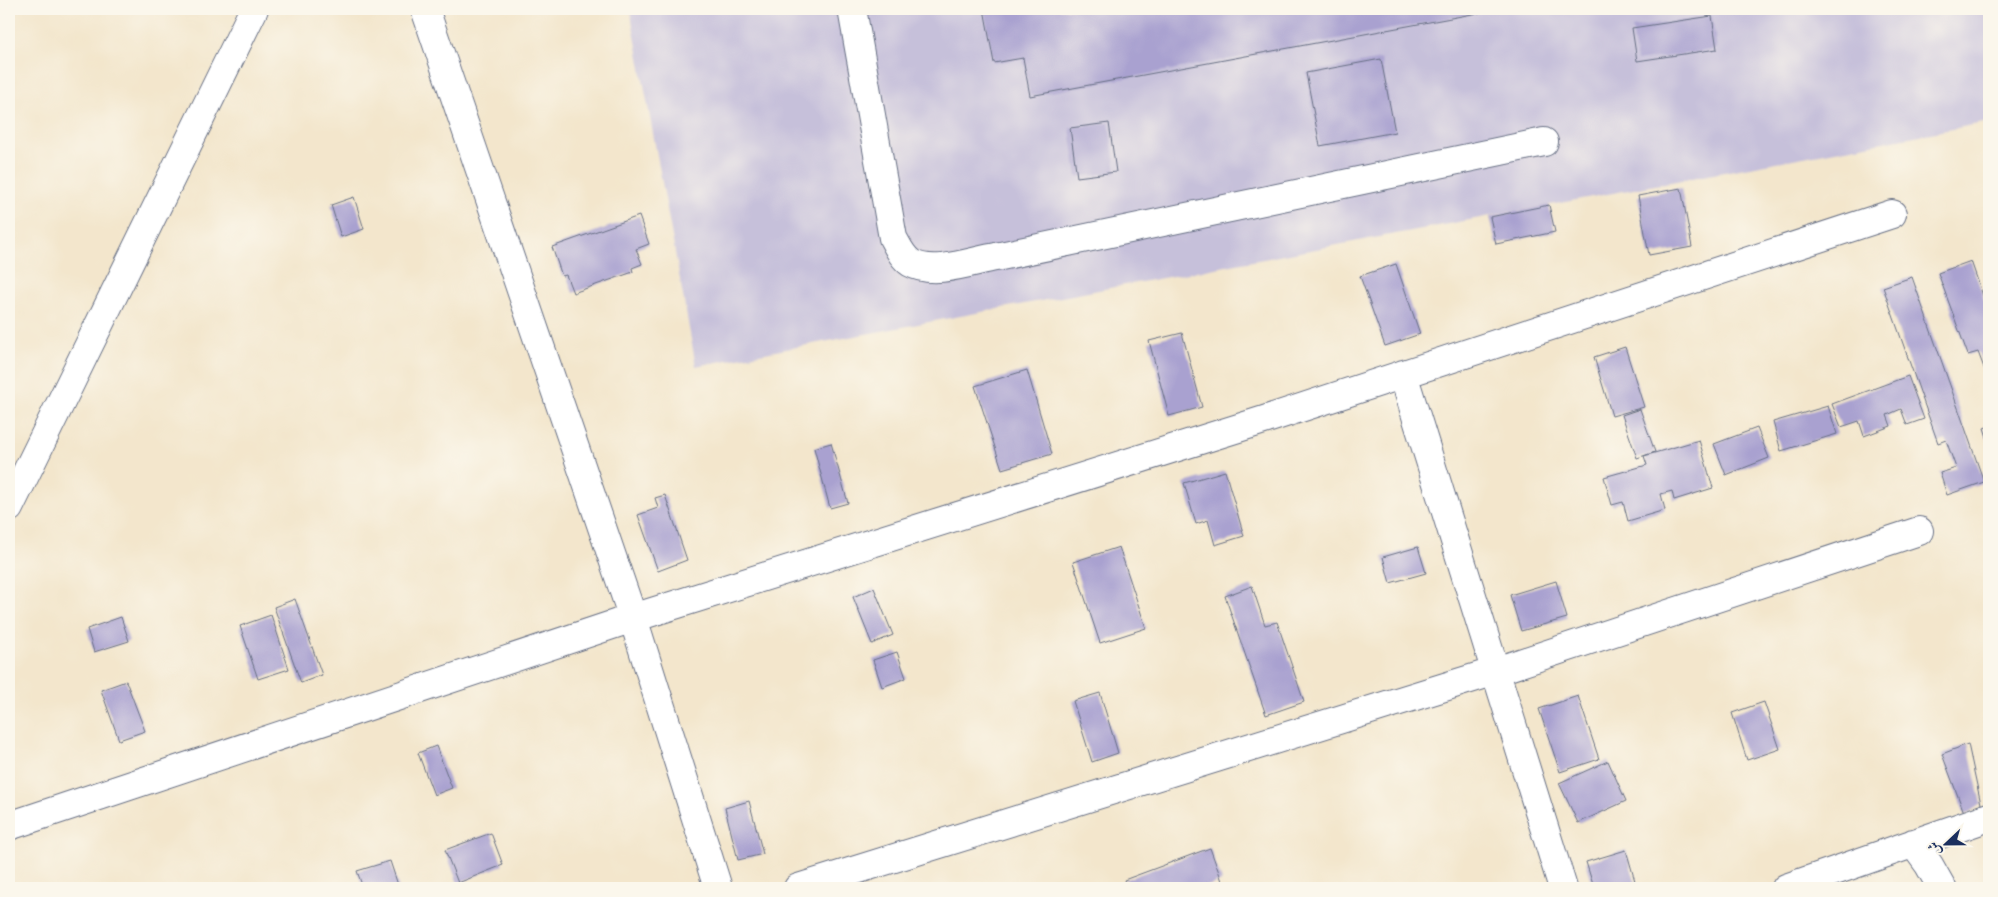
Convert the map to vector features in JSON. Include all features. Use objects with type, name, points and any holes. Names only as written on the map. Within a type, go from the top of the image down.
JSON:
[{"type":"street","points":[[9,508],[254,9]]},
{"type":"street","points":[[425,9],[634,618],[718,888]]},
{"type":"street","points":[[852,9],[893,238],[901,253],[911,262],[922,266],[939,267],[996,257],[1544,142]]},
{"type":"street","points":[[9,826],[634,618],[1403,374],[1892,214]]},
{"type":"street","points":[[1403,374],[1563,888]]},
{"type":"street","points":[[798,888],[1496,671],[1919,532]]},
{"type":"street","points":[[1786,888],[1989,817]]},
{"type":"street","points":[[1913,843],[1930,865],[1942,888]]},
{"type":"shaded area","points":[[630,9],[1989,9],[1989,122],[696,366]]},
{"type":"building","points":[[984,9],[1494,10],[1030,96],[1023,58],[994,63]]},
{"type":"building","points":[[1712,16],[1717,49],[1637,61],[1632,28]]},
{"type":"building","points":[[1381,59],[1395,132],[1320,146],[1306,73]]},
{"type":"building","points":[[1109,123],[1116,172],[1077,177],[1070,128]]},
{"type":"building","points":[[1681,188],[1692,247],[1649,255],[1638,196]]},
{"type":"building","points":[[354,197],[364,229],[341,237],[331,205]]},
{"type":"building","points":[[1549,205],[1555,232],[1496,244],[1490,217]]},
{"type":"building","points":[[639,216],[649,244],[636,249],[642,264],[632,268],[633,272],[573,293],[566,275],[562,276],[552,247]]},
{"type":"building","points":[[1971,261],[1989,313],[1989,381],[1978,352],[1968,355],[1938,273]]},
{"type":"building","points":[[1396,264],[1420,334],[1385,346],[1360,276]]},
{"type":"building","points":[[1912,277],[1984,482],[1947,495],[1940,473],[1956,468],[1946,440],[1938,443],[1883,287]]},
{"type":"building","points":[[1182,333],[1202,407],[1169,416],[1149,341]]},
{"type":"building","points":[[1625,347],[1644,407],[1612,416],[1594,357]]},
{"type":"building","points":[[1027,370],[1052,454],[1002,469],[975,386]]},
{"type":"building","points":[[1908,376],[1924,419],[1907,425],[1901,409],[1887,415],[1891,426],[1864,436],[1859,421],[1841,427],[1832,404]]},
{"type":"building","points":[[1828,406],[1837,434],[1781,451],[1773,422]]},
{"type":"building","points":[[1640,409],[1655,452],[1637,458],[1622,415]]},
{"type":"building","points":[[1989,426],[1989,443],[1984,428]]},
{"type":"building","points":[[1757,428],[1769,458],[1726,475],[1714,444]]},
{"type":"building","points":[[1699,440],[1713,488],[1674,500],[1672,491],[1661,494],[1665,510],[1628,521],[1623,502],[1612,505],[1604,477],[1647,465],[1644,456]]},
{"type":"building","points":[[831,443],[848,503],[830,508],[814,448]]},
{"type":"building","points":[[1225,471],[1244,536],[1215,545],[1208,520],[1196,524],[1184,483]]},
{"type":"building","points":[[665,495],[687,560],[658,571],[638,515],[658,508],[655,498]]},
{"type":"building","points":[[1119,547],[1146,628],[1100,643],[1073,562]]},
{"type":"building","points":[[1418,547],[1426,573],[1390,583],[1383,557]]},
{"type":"building","points":[[1556,581],[1567,618],[1521,631],[1510,595]]},
{"type":"building","points":[[1252,586],[1265,625],[1277,622],[1304,702],[1266,715],[1225,596]]},
{"type":"building","points":[[874,588],[893,635],[872,644],[853,597]]},
{"type":"building","points":[[295,599],[322,675],[301,683],[274,607]]},
{"type":"building","points":[[271,615],[289,669],[258,679],[240,626]]},
{"type":"building","points":[[121,617],[129,641],[94,652],[87,629]]},
{"type":"building","points":[[897,652],[906,678],[882,687],[873,660]]},
{"type":"building","points":[[126,681],[145,731],[119,740],[101,690]]},
{"type":"building","points":[[1100,693],[1118,753],[1092,762],[1073,701]]},
{"type":"building","points":[[1578,696],[1599,759],[1560,772],[1539,709]]},
{"type":"building","points":[[1764,702],[1780,749],[1747,760],[1732,713]]},
{"type":"building","points":[[1968,744],[1981,804],[1965,815],[1942,754]]},
{"type":"building","points":[[436,746],[452,788],[434,795],[418,753]]},
{"type":"building","points":[[1608,761],[1626,801],[1578,823],[1559,783]]},
{"type":"building","points":[[749,801],[763,854],[738,860],[725,808]]},
{"type":"building","points":[[491,833],[503,865],[458,883],[445,850]]},
{"type":"building","points":[[1210,848],[1222,881],[1202,888],[1127,888],[1124,880]]},
{"type":"building","points":[[1626,850],[1637,888],[1594,888],[1586,862]]},
{"type":"building","points":[[390,861],[399,888],[363,888],[357,871]]}]
